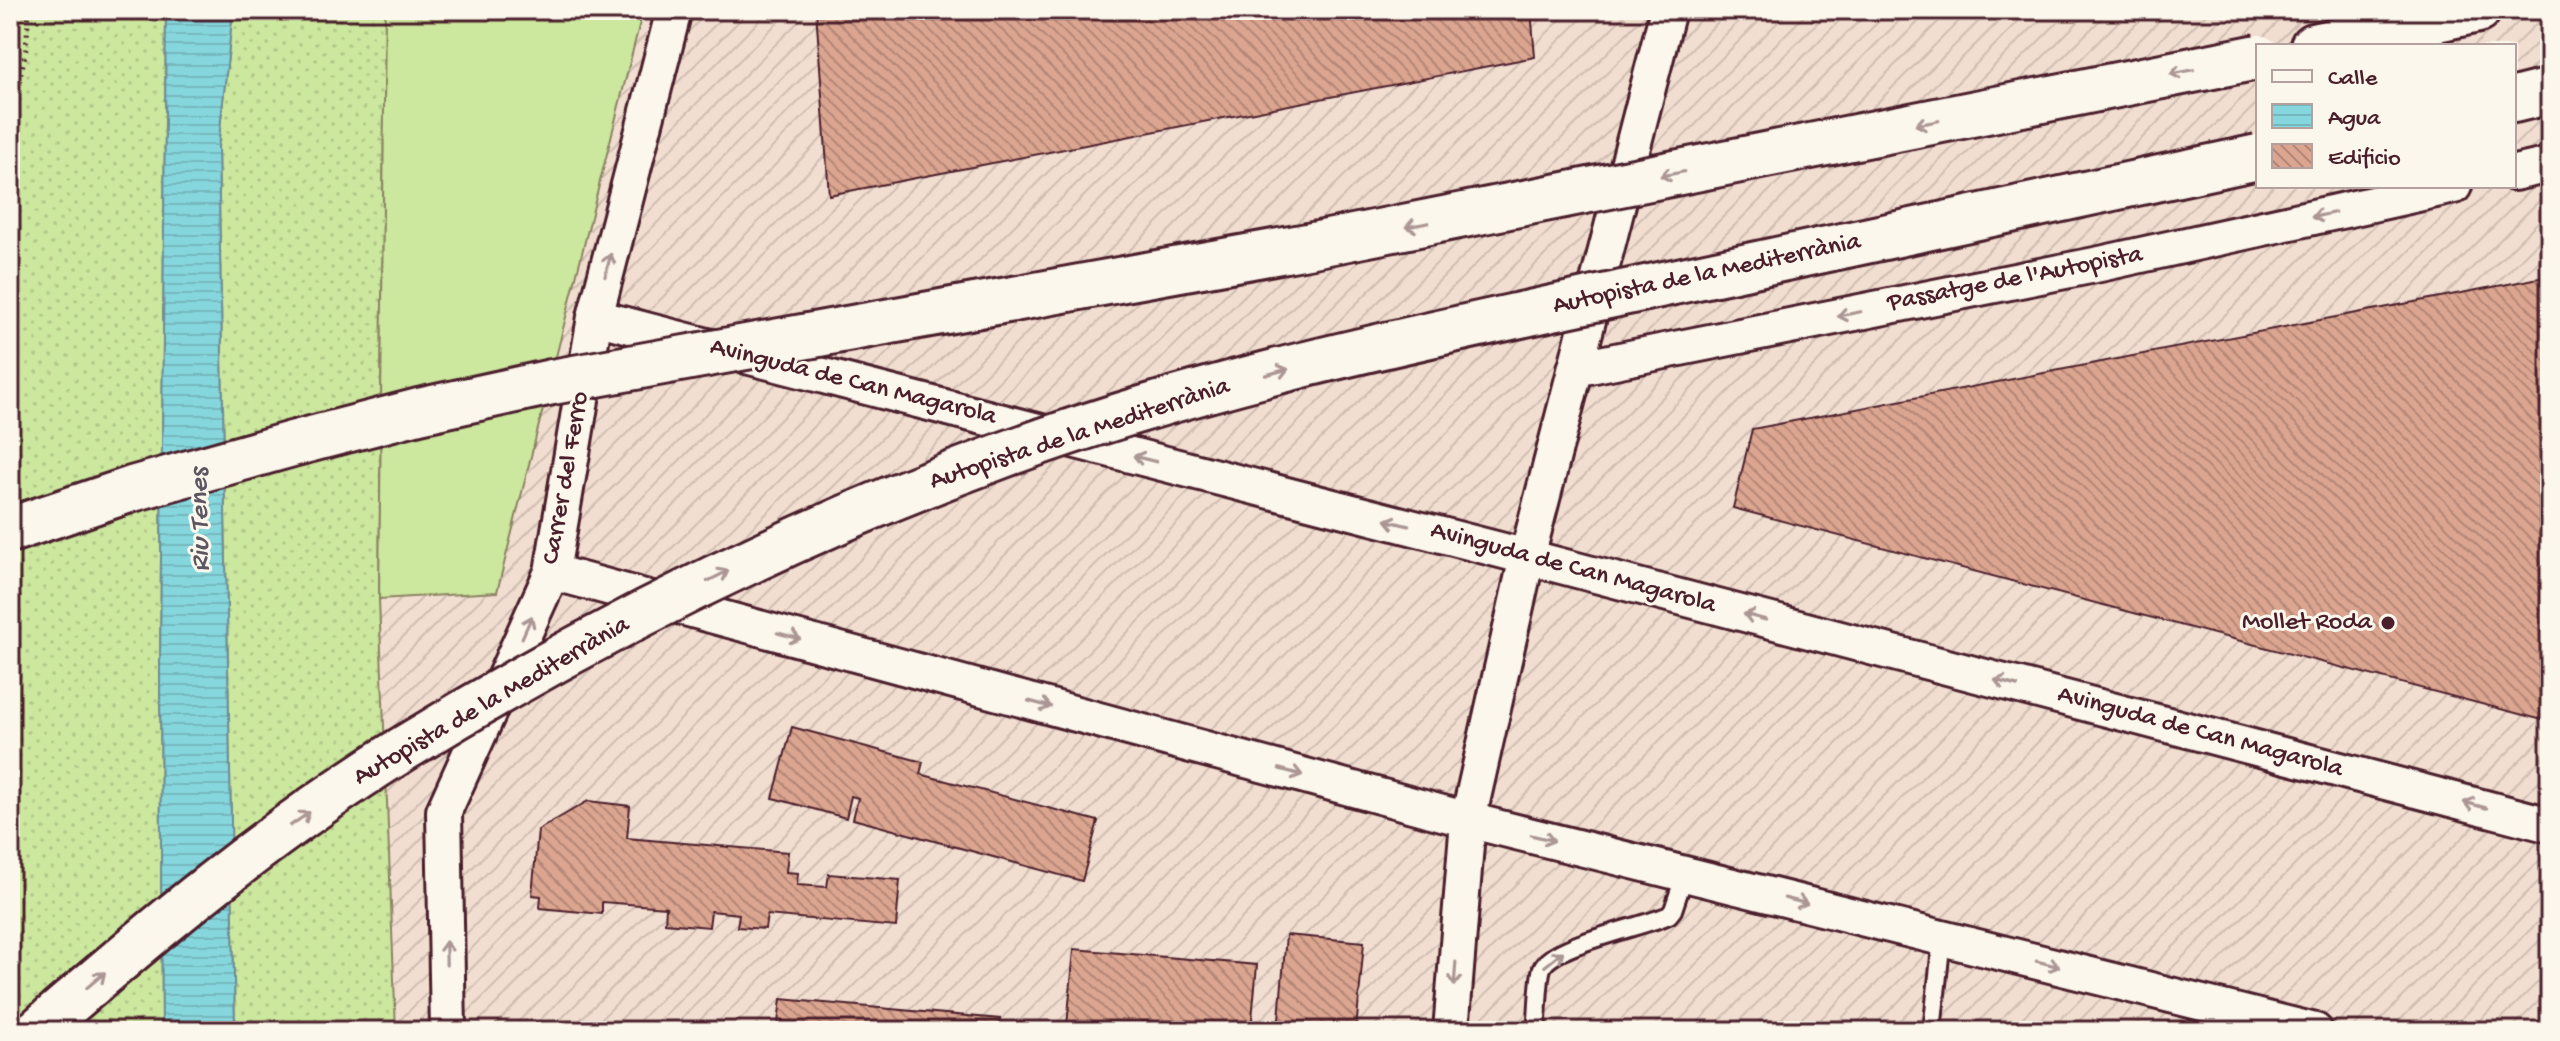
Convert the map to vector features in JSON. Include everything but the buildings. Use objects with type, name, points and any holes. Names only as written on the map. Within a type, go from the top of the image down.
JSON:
[{"type":"highway","points":[[2322,44],[2478,10]]},
{"type":"highway","points":[[12,546],[132,489],[419,411],[522,388],[1313,245],[2256,57]]},
{"type":"highway","points":[[2516,100],[2550,91]]},
{"type":"highway","name":"Autopista de la Mediterrània","points":[[37,1031],[216,881],[400,751],[622,623],[758,555],[894,498],[1006,454],[1163,403],[1368,347],[2256,157]]},
{"type":"street","name":"Carrer del Ferro","points":[[448,1031],[444,811],[552,572],[595,317],[674,10]]},
{"type":"street","points":[[1451,1031],[1468,820],[1527,557],[1668,10]]},
{"type":"street","points":[[2516,173],[2550,165]]},
{"type":"street","name":"Passatge de l'Autopista","points":[[1575,369],[2100,264],[2445,188]]},
{"type":"street","name":"Avinguda de Can Magarola","points":[[595,317],[2550,825]]},
{"type":"street","points":[[552,572],[1468,820],[2315,1031]]},
{"type":"lane","points":[[1536,1031],[1542,968],[1549,959],[1570,947],[1669,915],[1685,874]]},
{"type":"lane","points":[[1932,1031],[1942,938]]},
{"type":"path","points":[[10,129],[26,49],[29,10]]},
{"type":"path","points":[[10,721],[12,546]]},
{"type":"shaded area","points":[[643,10],[2550,10],[2550,1031],[396,1031],[379,599],[497,592]]},
{"type":"green space","points":[[10,10],[166,10],[160,666],[162,1031],[15,1031],[10,859]]},
{"type":"green space","points":[[233,10],[385,10],[379,599],[396,1031],[235,1031],[218,147]]},
{"type":"green space","points":[[385,10],[643,10],[497,592],[379,599]]},
{"type":"water","name":"Riu Tenes","points":[[166,10],[233,10],[218,147],[235,1031],[162,1031],[160,666]]},
{"type":"place","name":"Mollet Roda","points":[[2388,623]]}]
